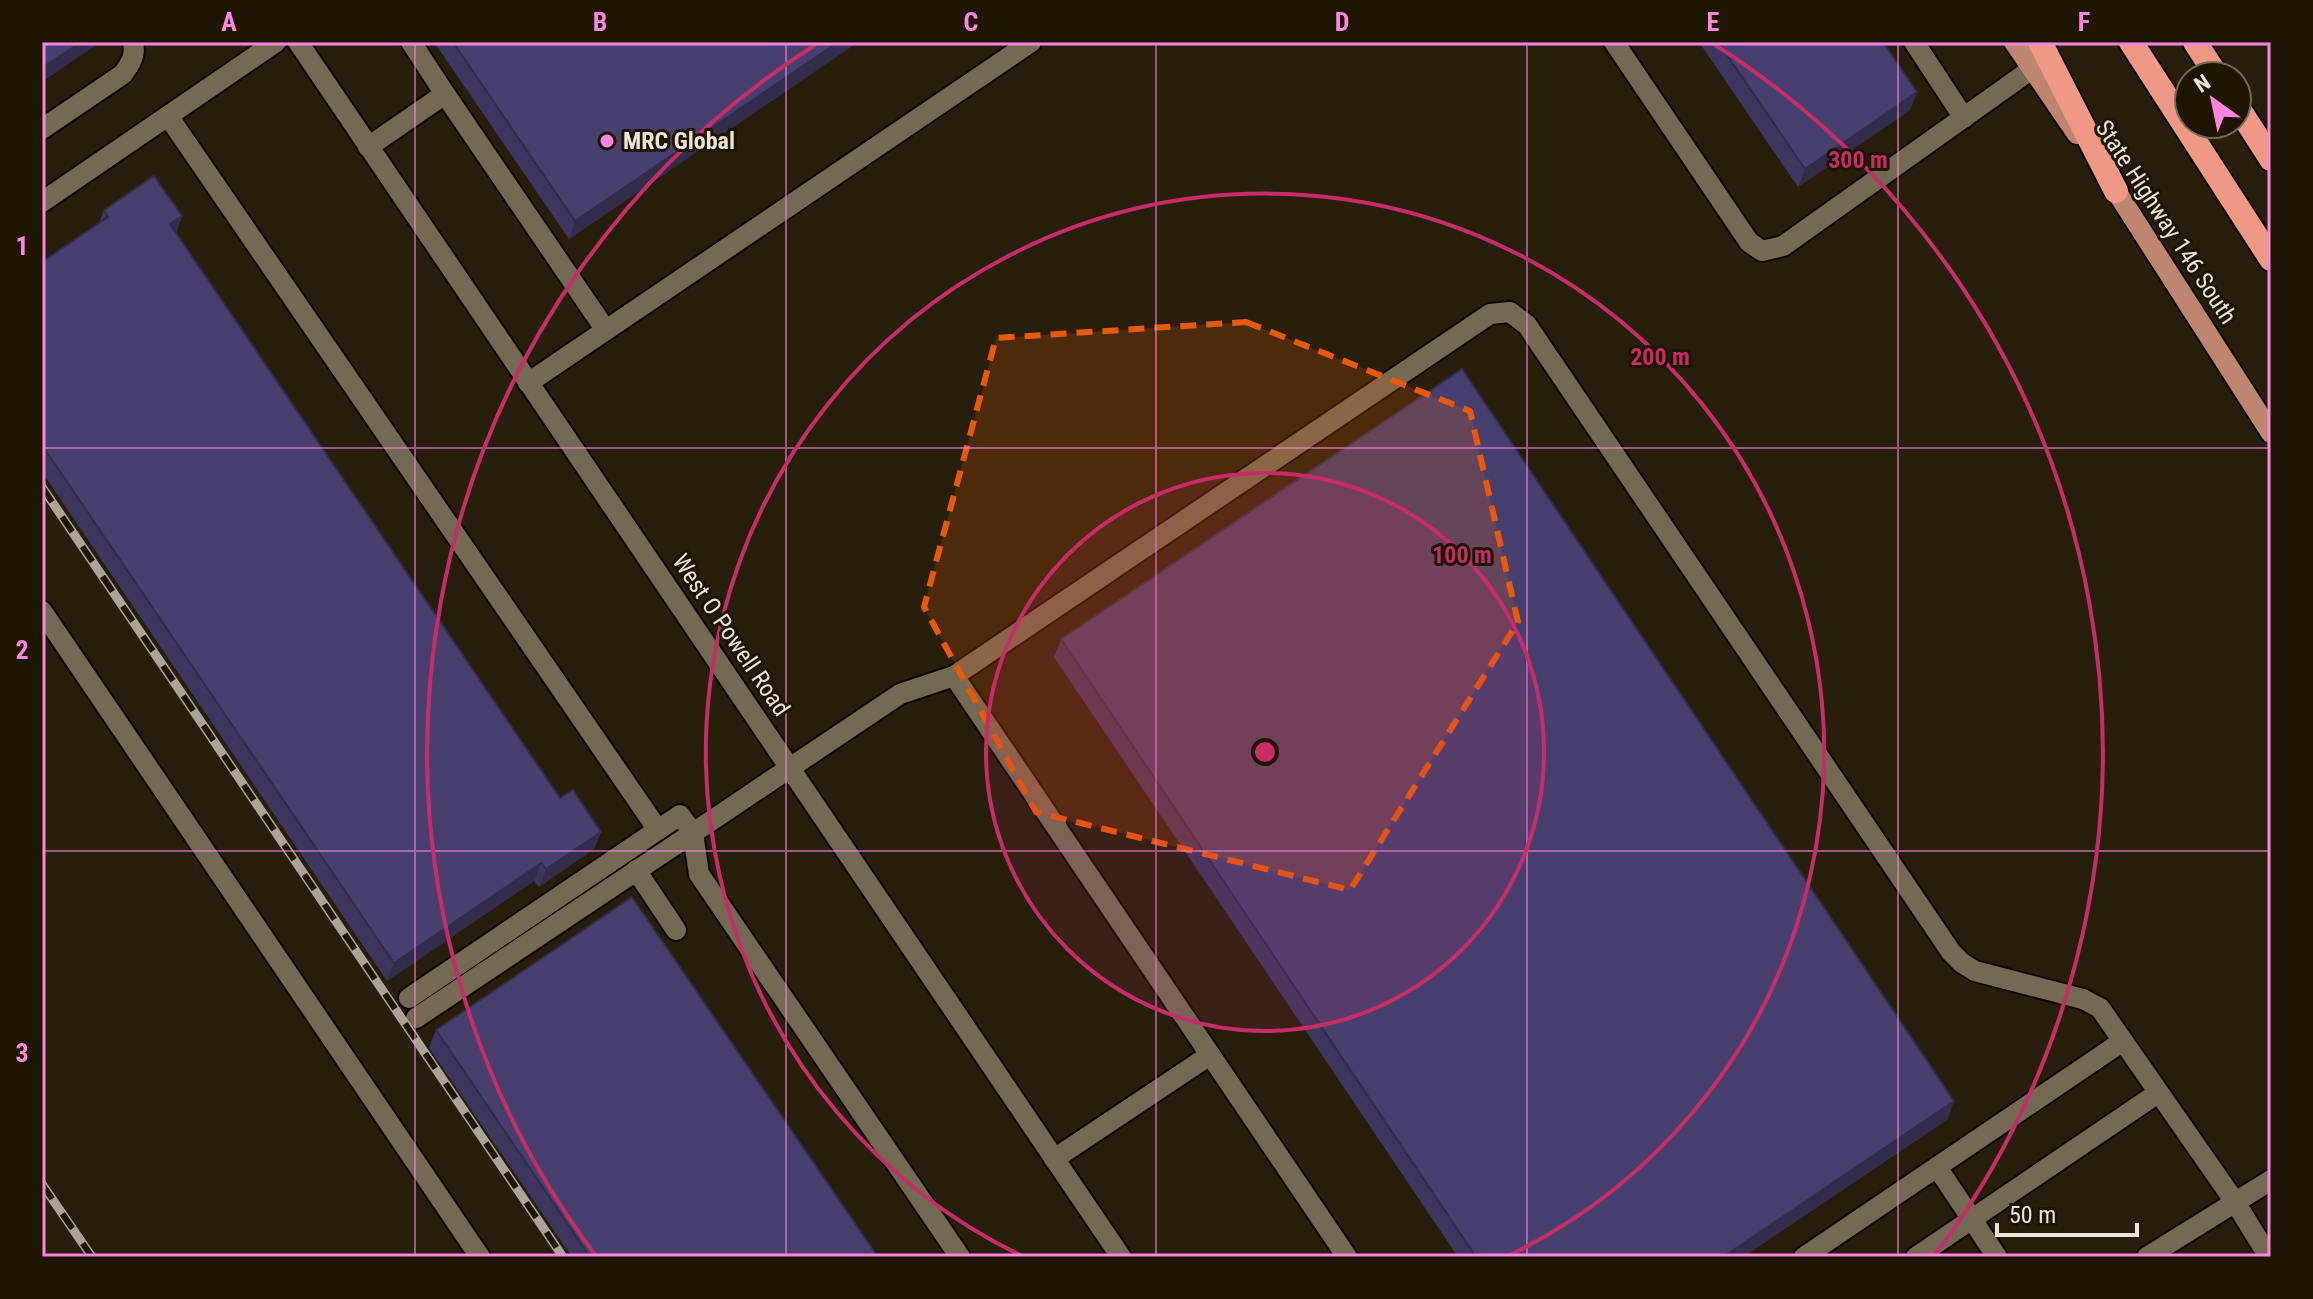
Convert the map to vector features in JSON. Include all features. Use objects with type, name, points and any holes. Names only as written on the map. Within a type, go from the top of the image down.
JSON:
[{"type":"highway","points":[[2040,42],[2116,191]]},
{"type":"highway","points":[[2131,42],[2271,259]]},
{"type":"highway","points":[[2195,42],[2207,60]]},
{"type":"highway","points":[[2253,131],[2271,159]]},
{"type":"main road","name":"State Highway 146 South","points":[[2014,42],[2116,191],[2271,433]]},
{"type":"street","points":[[42,129],[123,74],[132,63],[133,42]]},
{"type":"street","points":[[42,202],[276,42]]},
{"type":"street","name":"West O Powell Road","points":[[298,42],[1121,1257]]},
{"type":"street","points":[[411,42],[605,329]]},
{"type":"street","points":[[528,383],[1031,42]]},
{"type":"street","points":[[1614,42],[1749,242],[1762,251],[1783,246],[2032,69]]},
{"type":"street","points":[[1914,42],[1964,118]]},
{"type":"street","points":[[368,147],[445,94]]},
{"type":"street","points":[[168,116],[658,830]]},
{"type":"street","points":[[416,1018],[900,694],[954,676],[1490,314],[1510,312],[1527,325],[1951,952],[1975,971],[2083,999],[2100,1008],[2235,1202],[2269,1257]]},
{"type":"street","points":[[42,611],[480,1257]]},
{"type":"street","points":[[954,676],[1347,1257]]},
{"type":"street","points":[[409,998],[680,815],[693,833],[699,874],[960,1257]]},
{"type":"street","points":[[636,870],[676,930]]},
{"type":"street","points":[[1804,1257],[2123,1041]]},
{"type":"street","points":[[1054,1159],[1210,1055]]},
{"type":"street","points":[[1916,1257],[2158,1093]]},
{"type":"street","points":[[1937,1167],[1997,1257]]},
{"type":"street","points":[[2147,1257],[2271,1180]]},
{"type":"highlighted area","points":[[1246,322],[1470,411],[1518,622],[1350,890],[1036,812],[924,607],[996,338]]},
{"type":"building","points":[[42,42],[81,42],[42,68]]},
{"type":"building","name":"MRC Global","points":[[453,42],[838,42],[575,221]]},
{"type":"building","points":[[1718,42],[1883,42],[1917,92],[1805,169]]},
{"type":"building","points":[[154,176],[182,216],[170,224],[560,798],[573,790],[601,832],[546,869],[541,863],[394,963],[42,445],[42,262],[108,217],[104,210]]},
{"type":"building","points":[[1462,369],[1954,1101],[1723,1257],[1476,1257],[1061,639]]},
{"type":"building","points":[[632,897],[878,1257],[590,1257],[436,1030]]},
{"type":"railway","points":[[42,487],[563,1257]]},
{"type":"railway","points":[[42,1184],[92,1257]]},
{"type":"place","name":"MRC Global","points":[[607,141]]}]
